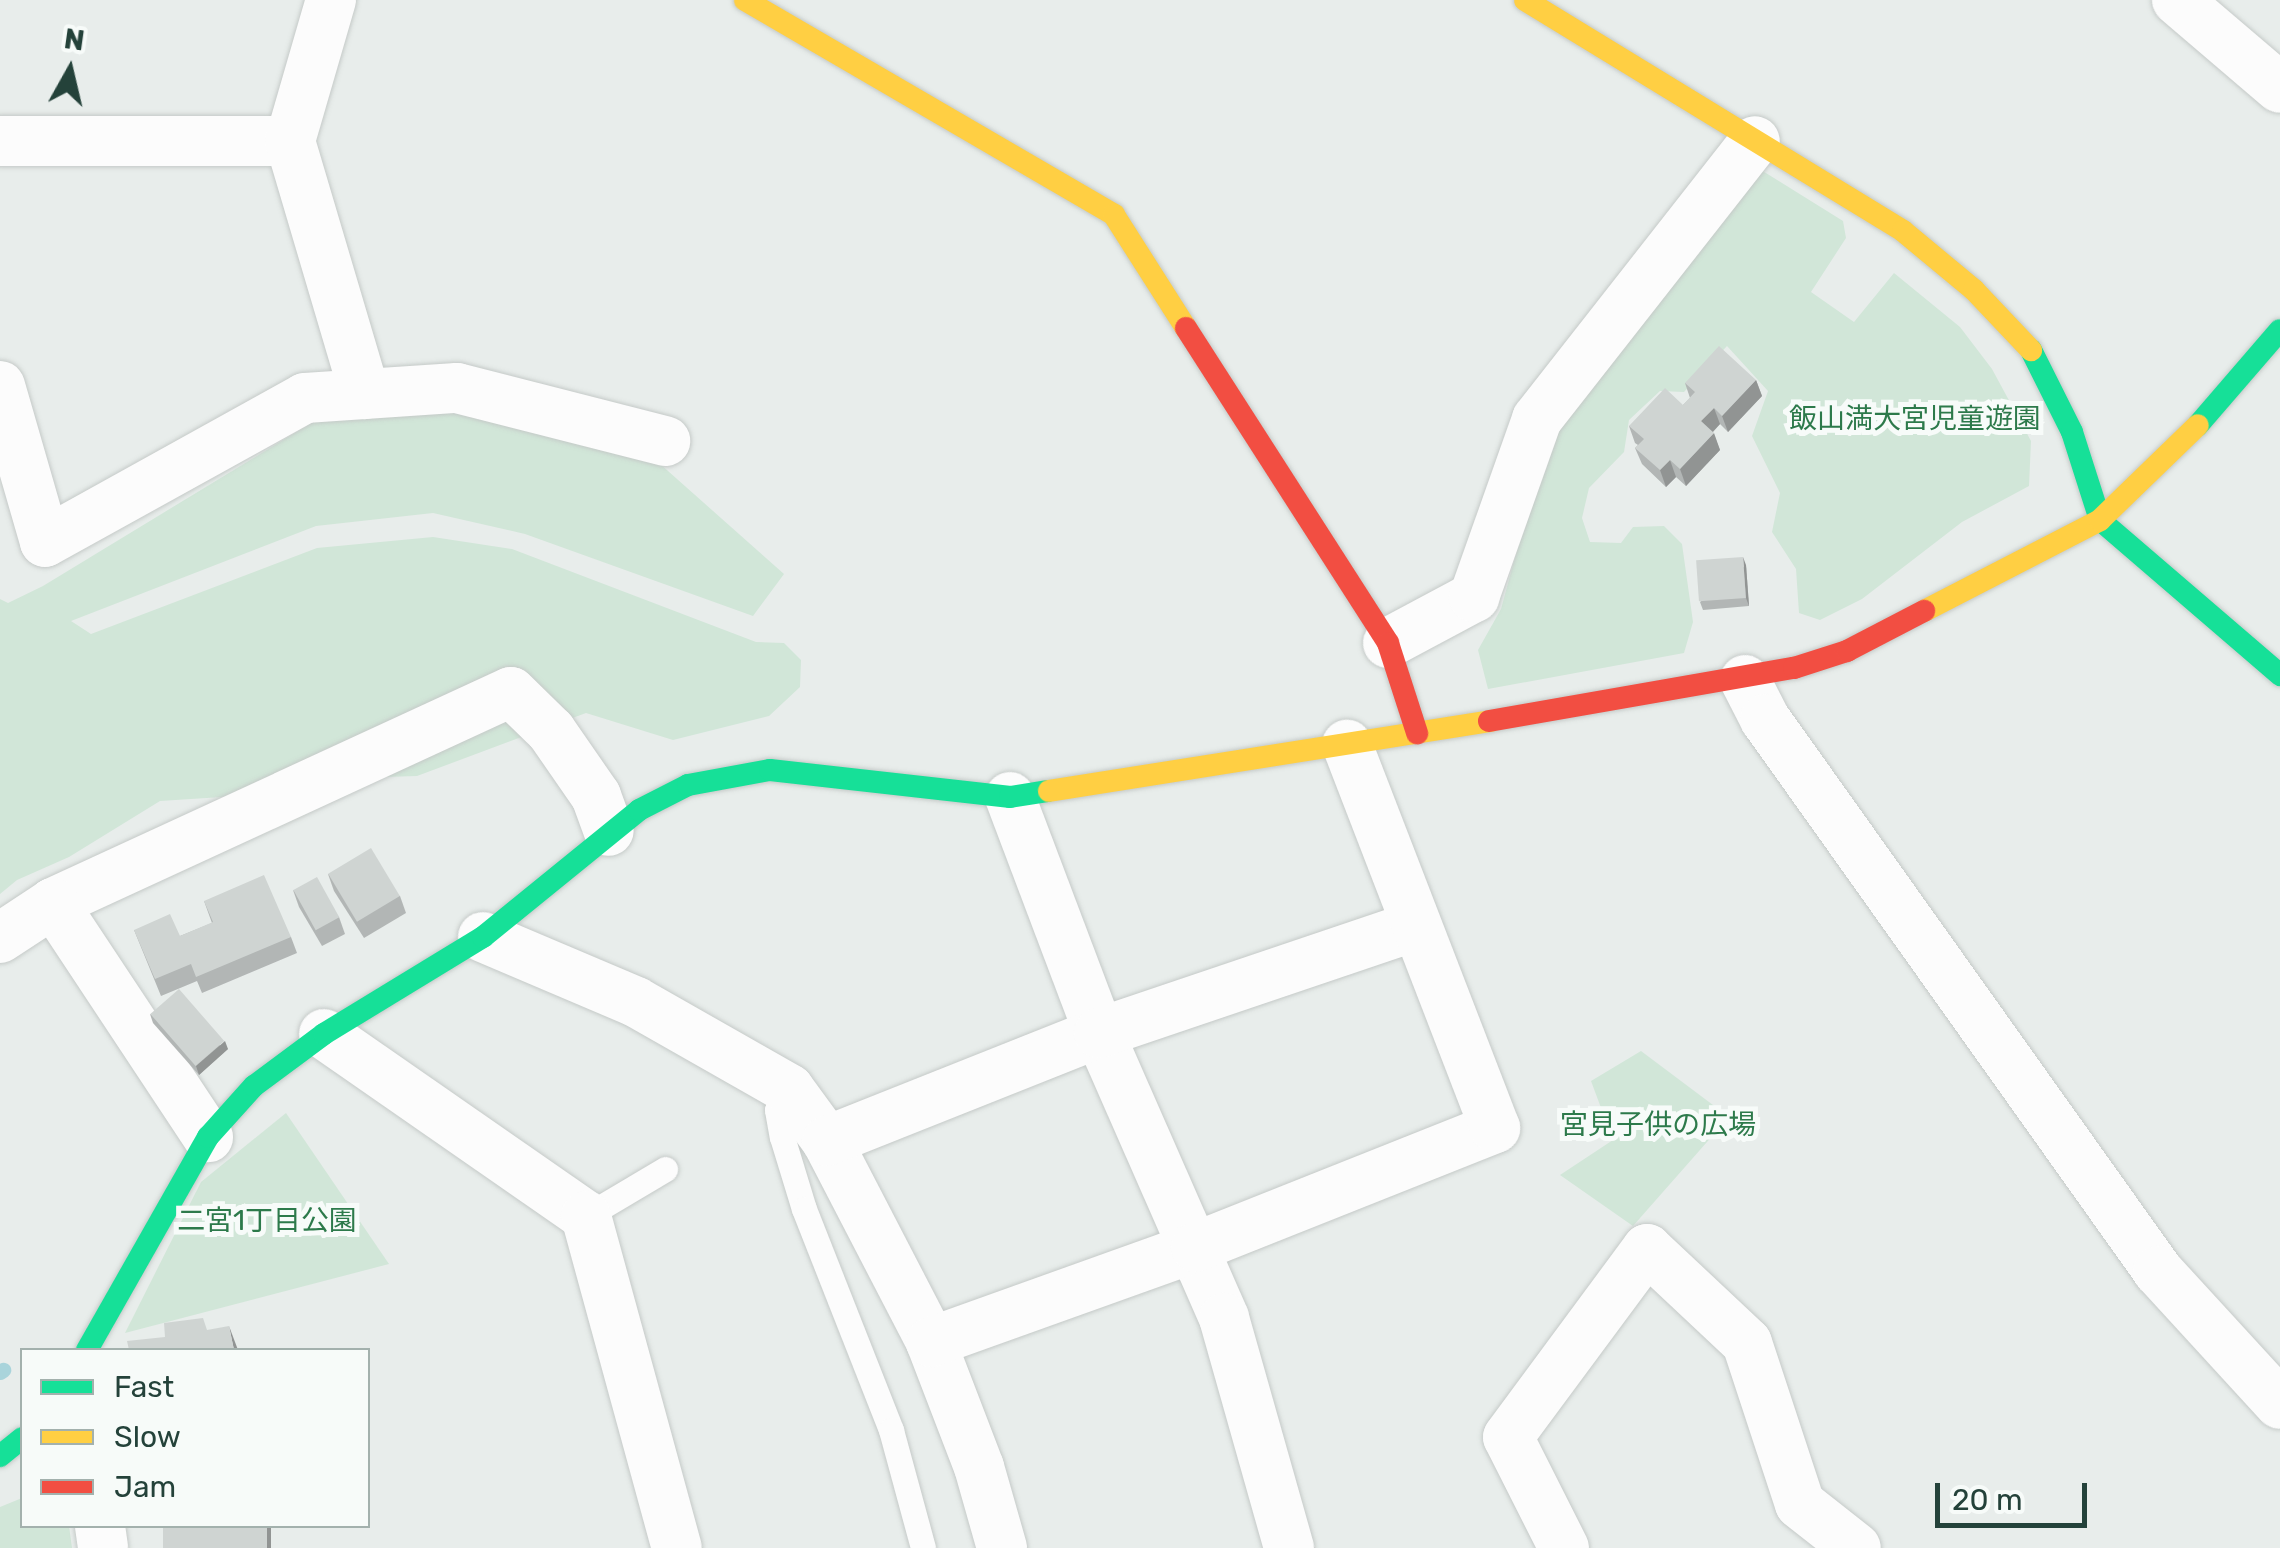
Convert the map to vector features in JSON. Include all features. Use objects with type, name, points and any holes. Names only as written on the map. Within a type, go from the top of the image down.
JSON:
[{"type":"street","points":[[331,0],[290,141],[365,394]]},
{"type":"street","points":[[745,0],[1114,215],[1388,643],[1417,732]]},
{"type":"street","points":[[1525,0],[1903,232],[1974,290],[2032,352],[2072,432],[2100,520],[2280,675]]},
{"type":"street","points":[[2177,0],[2280,88]]},
{"type":"street","points":[[0,141],[290,141]]},
{"type":"street","points":[[1388,643],[1474,596],[1536,419],[1755,141]]},
{"type":"street","points":[[88,1348],[208,1137],[254,1086],[324,1034],[483,937],[609,831],[638,810],[688,785],[770,770],[1010,796],[1745,680],[1847,651],[2100,520],[2210,413],[2280,330]]},
{"type":"street","points":[[0,386],[44,542],[304,398],[457,388],[666,442]]},
{"type":"street","points":[[1745,680],[1765,719],[2158,1270],[2280,1404]]},
{"type":"street","points":[[0,938],[52,903],[512,692],[562,747],[596,796],[609,831]]},
{"type":"street","points":[[932,1342],[1196,1247],[1495,1128],[1347,745]]},
{"type":"street","points":[[1010,796],[1099,1033],[1224,1318],[1289,1548]]},
{"type":"street","points":[[52,903],[208,1137]]},
{"type":"street","points":[[827,1141],[1099,1033],[1416,926]]},
{"type":"street","points":[[483,937],[636,1002],[789,1089],[827,1141],[932,1342],[979,1468],[1002,1548]]},
{"type":"street","points":[[324,1034],[586,1216],[677,1548]]},
{"type":"street","points":[[1564,1548],[1508,1437],[1647,1249],[1748,1343],[1800,1504],[1856,1548]]},
{"type":"street","points":[[0,1456],[20,1440]]},
{"type":"lane","points":[[789,1089],[777,1110],[787,1155],[804,1209],[891,1430],[924,1548]]},
{"type":"lane","points":[[586,1216],[666,1169]]},
{"type":"green space","name":"飯山満大宮児童遊園","points":[[1753,165],[1843,221],[1846,238],[1811,292],[1854,322],[1894,273],[1960,327],[1992,369],[2031,441],[2029,486],[1962,522],[1862,599],[1820,620],[1799,613],[1796,569],[1772,532],[1780,493],[1752,436],[1768,391],[1727,346],[1684,392],[1660,391],[1629,420],[1624,452],[1589,488],[1582,518],[1590,542],[1621,543],[1633,527],[1664,526],[1682,544],[1693,622],[1684,653],[1488,689],[1478,650],[1501,609],[1550,428]]},
{"type":"green space","points":[[422,405],[659,463],[784,574],[753,616],[525,534],[433,513],[316,526],[71,621],[91,634],[317,548],[433,537],[512,549],[756,642],[784,643],[801,660],[800,687],[769,716],[673,740],[586,713],[417,776],[288,780],[222,797],[160,801],[69,857],[17,880],[0,894],[0,599],[8,603],[43,586],[311,423]]},
{"type":"green space","name":"宮見子供の広場","points":[[1641,1051],[1729,1117],[1633,1226],[1560,1175],[1613,1140],[1591,1081]]},
{"type":"green space","name":"二宮1丁目公園","points":[[286,1113],[389,1264],[125,1333],[201,1182]]},
{"type":"green space","points":[[20,1499],[20,1528],[69,1528],[72,1548],[0,1548],[0,1507]]},
{"type":"building","points":[[1719,346],[1756,380],[1722,416],[1714,408],[1701,421],[1714,433],[1680,469],[1670,460],[1660,470],[1635,448],[1644,439],[1629,426],[1665,388],[1683,405],[1695,392],[1685,383]]},
{"type":"building","points":[[1743,557],[1746,598],[1699,601],[1696,560]]},
{"type":"building","points":[[371,848],[400,896],[357,922],[328,874]]},
{"type":"building","points":[[264,875],[291,937],[196,977],[191,964],[155,979],[134,930],[170,914],[180,936],[213,922],[204,901]]},
{"type":"building","points":[[317,877],[339,917],[316,930],[293,890]]},
{"type":"building","points":[[179,989],[224,1041],[196,1066],[150,1014]]},
{"type":"building","points":[[203,1318],[207,1330],[229,1326],[234,1348],[129,1348],[127,1341],[165,1337],[164,1323]]},
{"type":"building","points":[[163,1528],[267,1528],[267,1548],[163,1548]]},
{"type":"traffic: fast","points":[[2198,425],[2280,330]]},
{"type":"traffic: fast","points":[[2031,350],[2072,432],[2100,520],[2280,675]]},
{"type":"traffic: fast","points":[[88,1348],[208,1137],[254,1086],[324,1034],[483,937],[639,810],[688,785],[770,770],[1010,797],[1049,791]]},
{"type":"traffic: fast","points":[[0,1456],[20,1440]]},
{"type":"traffic: slow","points":[[745,0],[1114,215],[1186,328]]},
{"type":"traffic: slow","points":[[1525,0],[1903,231],[1974,290],[2031,350]]},
{"type":"traffic: slow","points":[[1924,611],[2100,520],[2198,425]]},
{"type":"traffic: slow","points":[[1049,791],[1489,721]]},
{"type":"traffic: jam","points":[[1186,328],[1388,643],[1417,733]]},
{"type":"traffic: jam","points":[[1489,721],[1794,668],[1847,651],[1924,611]]}]
